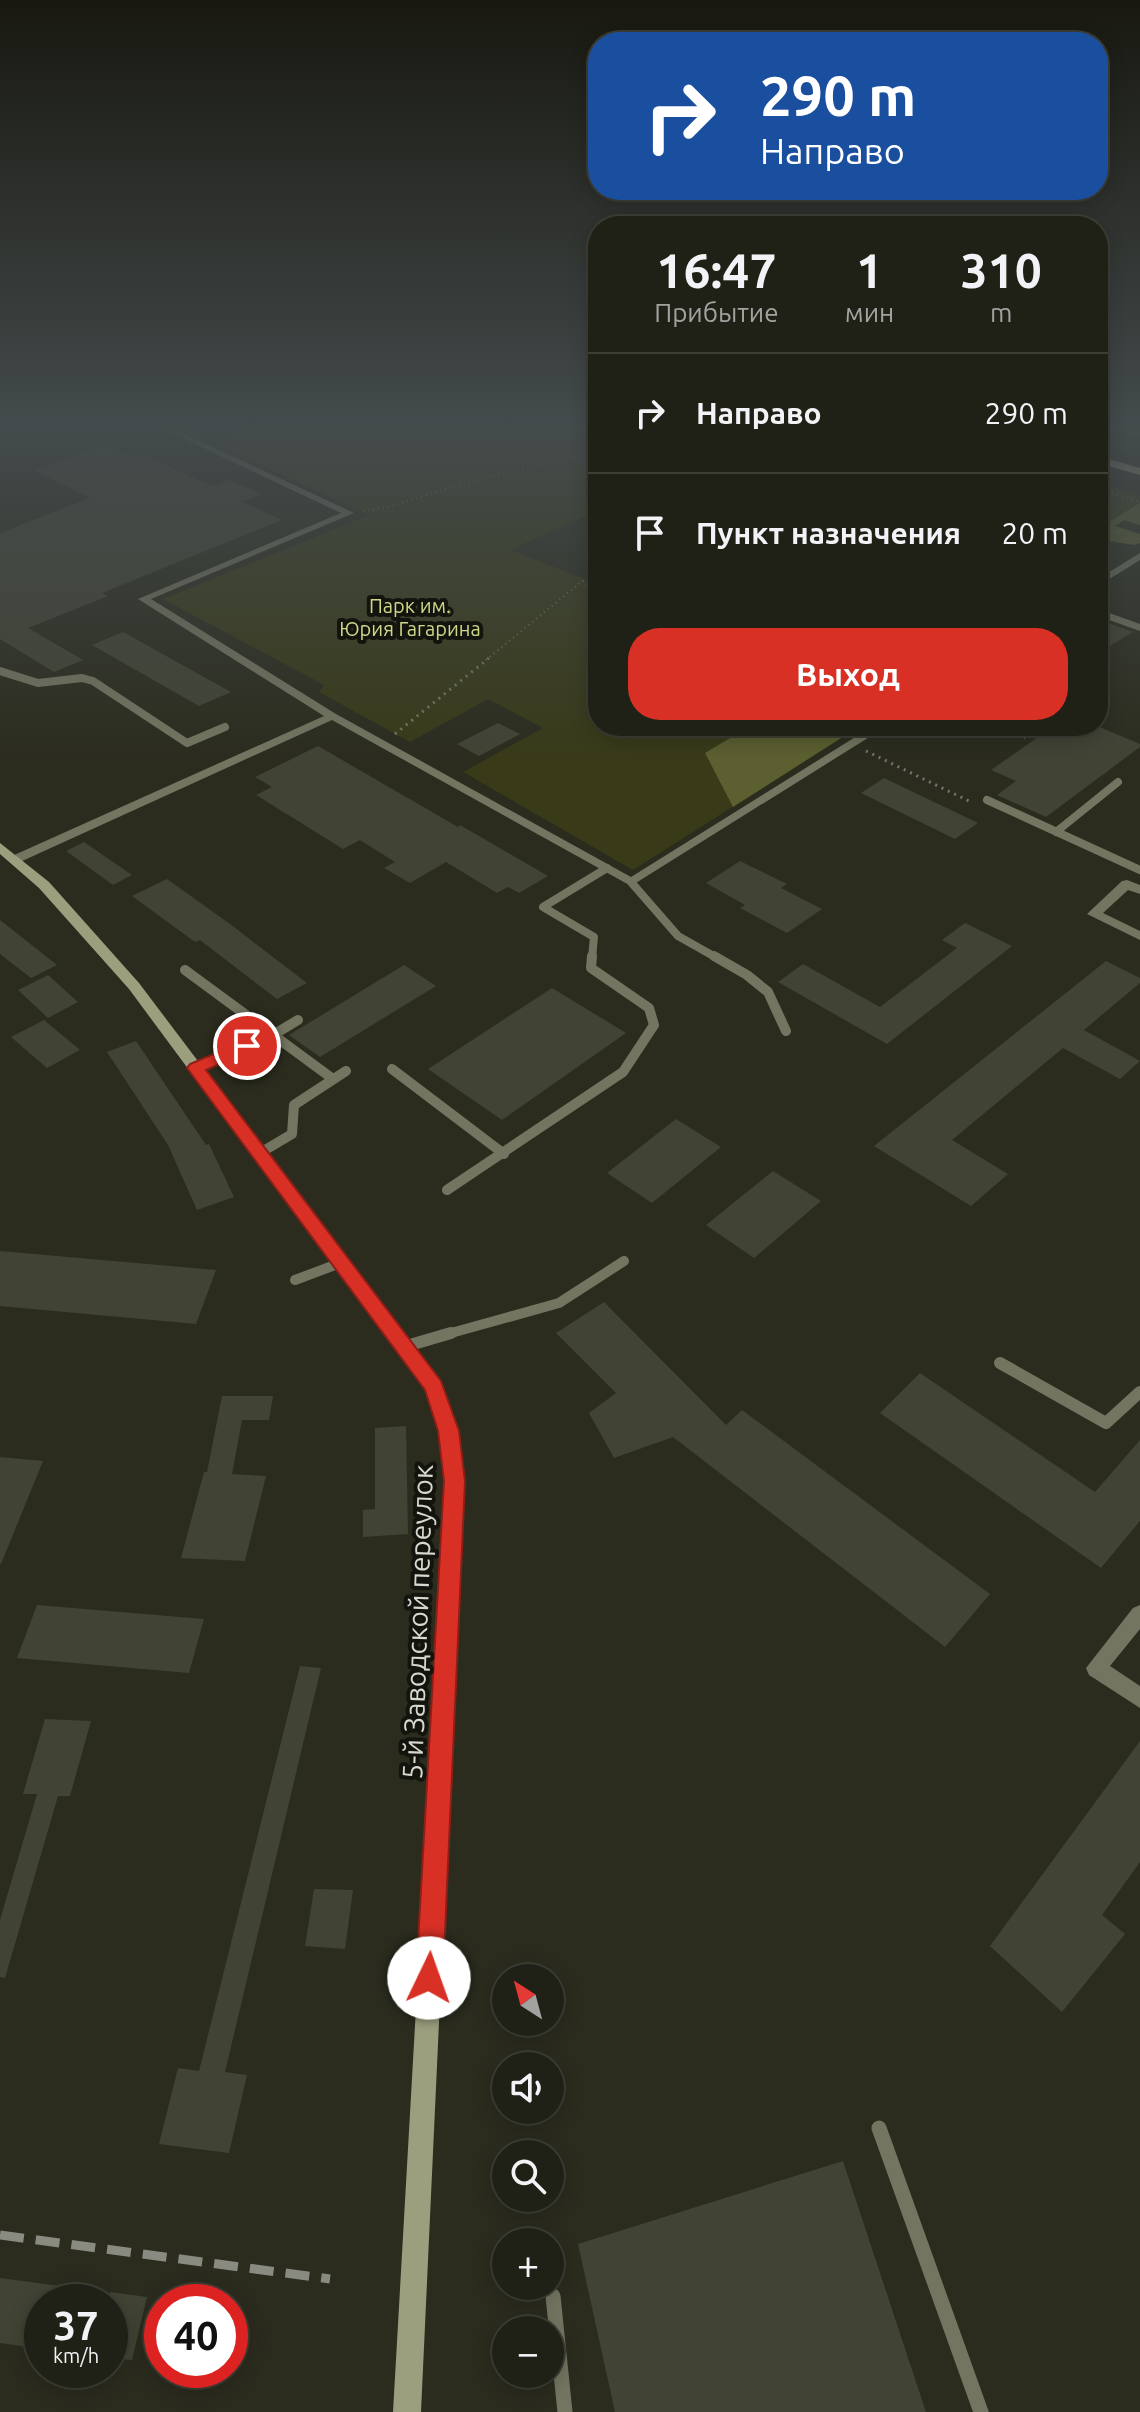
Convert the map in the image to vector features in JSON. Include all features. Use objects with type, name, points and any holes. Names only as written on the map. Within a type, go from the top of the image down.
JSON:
[{"type":"street","points":[[297,535],[143,599],[332,716],[631,882],[865,736]]},
{"type":"street","points":[[1108,577],[1140,556]]},
{"type":"street","points":[[1108,616],[1140,628]]},
{"type":"street","points":[[8,853],[332,716]]},
{"type":"street","name":"5-й Заводской переулок","points":[[8,853],[44,885],[134,986],[434,1387],[449,1431],[455,1481],[407,2412]]},
{"type":"street","points":[[1137,888],[1127,884],[1094,914],[1140,936]]},
{"type":"street","points":[[1140,1614],[1096,1668],[1140,1698]]},
{"type":"lane","points":[[0,671],[38,683],[82,678],[93,681],[187,743],[225,727]]},
{"type":"lane","points":[[1056,832],[1118,782]]},
{"type":"lane","points":[[987,800],[1140,871],[1137,888]]},
{"type":"lane","points":[[447,1190],[623,1072],[654,1025],[649,1008],[591,968],[594,937],[543,907],[607,868]]},
{"type":"lane","points":[[631,882],[678,936],[747,975],[768,992],[786,1031]]},
{"type":"lane","points":[[185,970],[333,1079]]},
{"type":"lane","points":[[196,1068],[273,1035],[298,1020]]},
{"type":"lane","points":[[392,1069],[504,1154]]},
{"type":"lane","points":[[260,1153],[292,1134],[294,1105],[346,1071]]},
{"type":"lane","points":[[403,1347],[559,1303],[624,1261]]},
{"type":"lane","points":[[295,1280],[343,1262]]},
{"type":"lane","points":[[1000,1363],[1106,1423],[1140,1392]]},
{"type":"lane","points":[[879,2128],[981,2412]]},
{"type":"lane","points":[[553,2300],[565,2412]]},
{"type":"path","points":[[390,738],[584,580],[588,584]]},
{"type":"path","points":[[1021,736],[1025,738]]},
{"type":"green space","name":"Парк им. Юрия Гагарина","points":[[322,535],[544,535],[510,550],[588,580],[588,736],[844,736],[633,870],[463,772],[543,728],[488,699],[410,742],[319,692],[324,685],[163,599]]},
{"type":"green space","points":[[1108,535],[1140,535],[1140,543],[1134,545],[1108,541]]},
{"type":"green space","points":[[1108,535],[1140,535],[1140,543],[1134,545],[1108,541]]},
{"type":"green space","points":[[733,736],[844,736],[733,807],[705,753]]},
{"type":"building","points":[[0,535],[246,535],[102,593],[108,596],[28,628],[83,660],[54,672],[0,639]]},
{"type":"building","points":[[1108,623],[1133,632],[1108,647]]},
{"type":"building","points":[[123,632],[231,692],[199,706],[92,645]]},
{"type":"building","points":[[498,723],[520,734],[479,756],[457,744]]},
{"type":"building","points":[[1108,731],[1140,744],[1046,817],[997,795],[1016,781],[991,770],[1040,736],[1108,736]]},
{"type":"building","points":[[318,746],[548,876],[519,893],[508,887],[497,893],[446,862],[410,883],[384,868],[395,862],[360,840],[343,849],[256,795],[272,787],[255,777]]},
{"type":"building","points":[[884,778],[978,823],[955,839],[861,793]]},
{"type":"building","points":[[84,842],[132,875],[113,885],[66,851]]},
{"type":"building","points":[[740,861],[787,884],[781,888],[822,909],[787,933],[740,908],[745,905],[706,883]]},
{"type":"building","points":[[167,879],[307,983],[277,999],[200,940],[195,942],[132,896]]},
{"type":"building","points":[[0,920],[57,965],[31,978],[0,954]]},
{"type":"building","points":[[965,923],[1012,946],[887,1044],[778,982],[803,964],[880,1007],[957,948],[942,940]]},
{"type":"building","points":[[1106,961],[1140,978],[1140,983],[1084,1030],[1140,1061],[1120,1079],[1063,1048],[952,1140],[1008,1174],[971,1206],[874,1146]]},
{"type":"building","points":[[404,965],[436,986],[320,1057],[289,1035]]},
{"type":"building","points":[[48,975],[78,1002],[48,1018],[18,990]]},
{"type":"building","points":[[552,988],[626,1033],[502,1120],[428,1069]]},
{"type":"building","points":[[44,1020],[80,1050],[47,1068],[11,1037]]},
{"type":"building","points":[[136,1041],[206,1145],[209,1144],[234,1197],[197,1210],[168,1145],[107,1052]]},
{"type":"building","points":[[676,1119],[721,1147],[652,1203],[607,1173]]},
{"type":"building","points":[[773,1171],[821,1201],[754,1258],[706,1225]]},
{"type":"building","points":[[0,1251],[216,1270],[196,1324],[0,1306]]},
{"type":"building","points":[[604,1302],[726,1425],[742,1410],[990,1594],[945,1647],[673,1437],[614,1458],[589,1413],[616,1393],[556,1333]]},
{"type":"building","points":[[920,1373],[1095,1492],[1140,1440],[1140,1521],[1101,1568],[880,1413]]},
{"type":"building","points":[[222,1396],[273,1396],[269,1420],[242,1420],[232,1474],[266,1476],[245,1561],[181,1558],[204,1472],[207,1472]]},
{"type":"building","points":[[406,1426],[408,1534],[363,1537],[363,1510],[375,1509],[375,1428]]},
{"type":"building","points":[[0,1457],[43,1461],[1,1564],[0,1564]]},
{"type":"building","points":[[37,1605],[204,1619],[189,1673],[17,1658]]},
{"type":"building","points":[[300,1666],[321,1668],[225,2072],[247,2075],[229,2153],[159,2144],[178,2068],[199,2071]]},
{"type":"building","points":[[45,1719],[91,1721],[70,1796],[58,1796],[5,1978],[0,1977],[0,1920],[37,1794],[23,1794]]},
{"type":"building","points":[[1140,1741],[1140,1862],[1102,1915],[1125,1934],[1062,2012],[990,1946]]},
{"type":"building","points":[[314,1889],[353,1890],[345,1949],[305,1946]]},
{"type":"building","points":[[843,2161],[926,2412],[615,2412],[578,2244]]},
{"type":"building","points":[[0,2278],[45,2284],[24,2284],[24,2346],[0,2343]]},
{"type":"building","points":[[128,2294],[144,2297],[144,2310],[132,2360],[128,2360]]},
{"type":"railway","points":[[0,2235],[330,2279]]},
{"type":"route","points":[[247,1046],[196,1068],[434,1387],[449,1431],[455,1481],[429,1978]]}]
